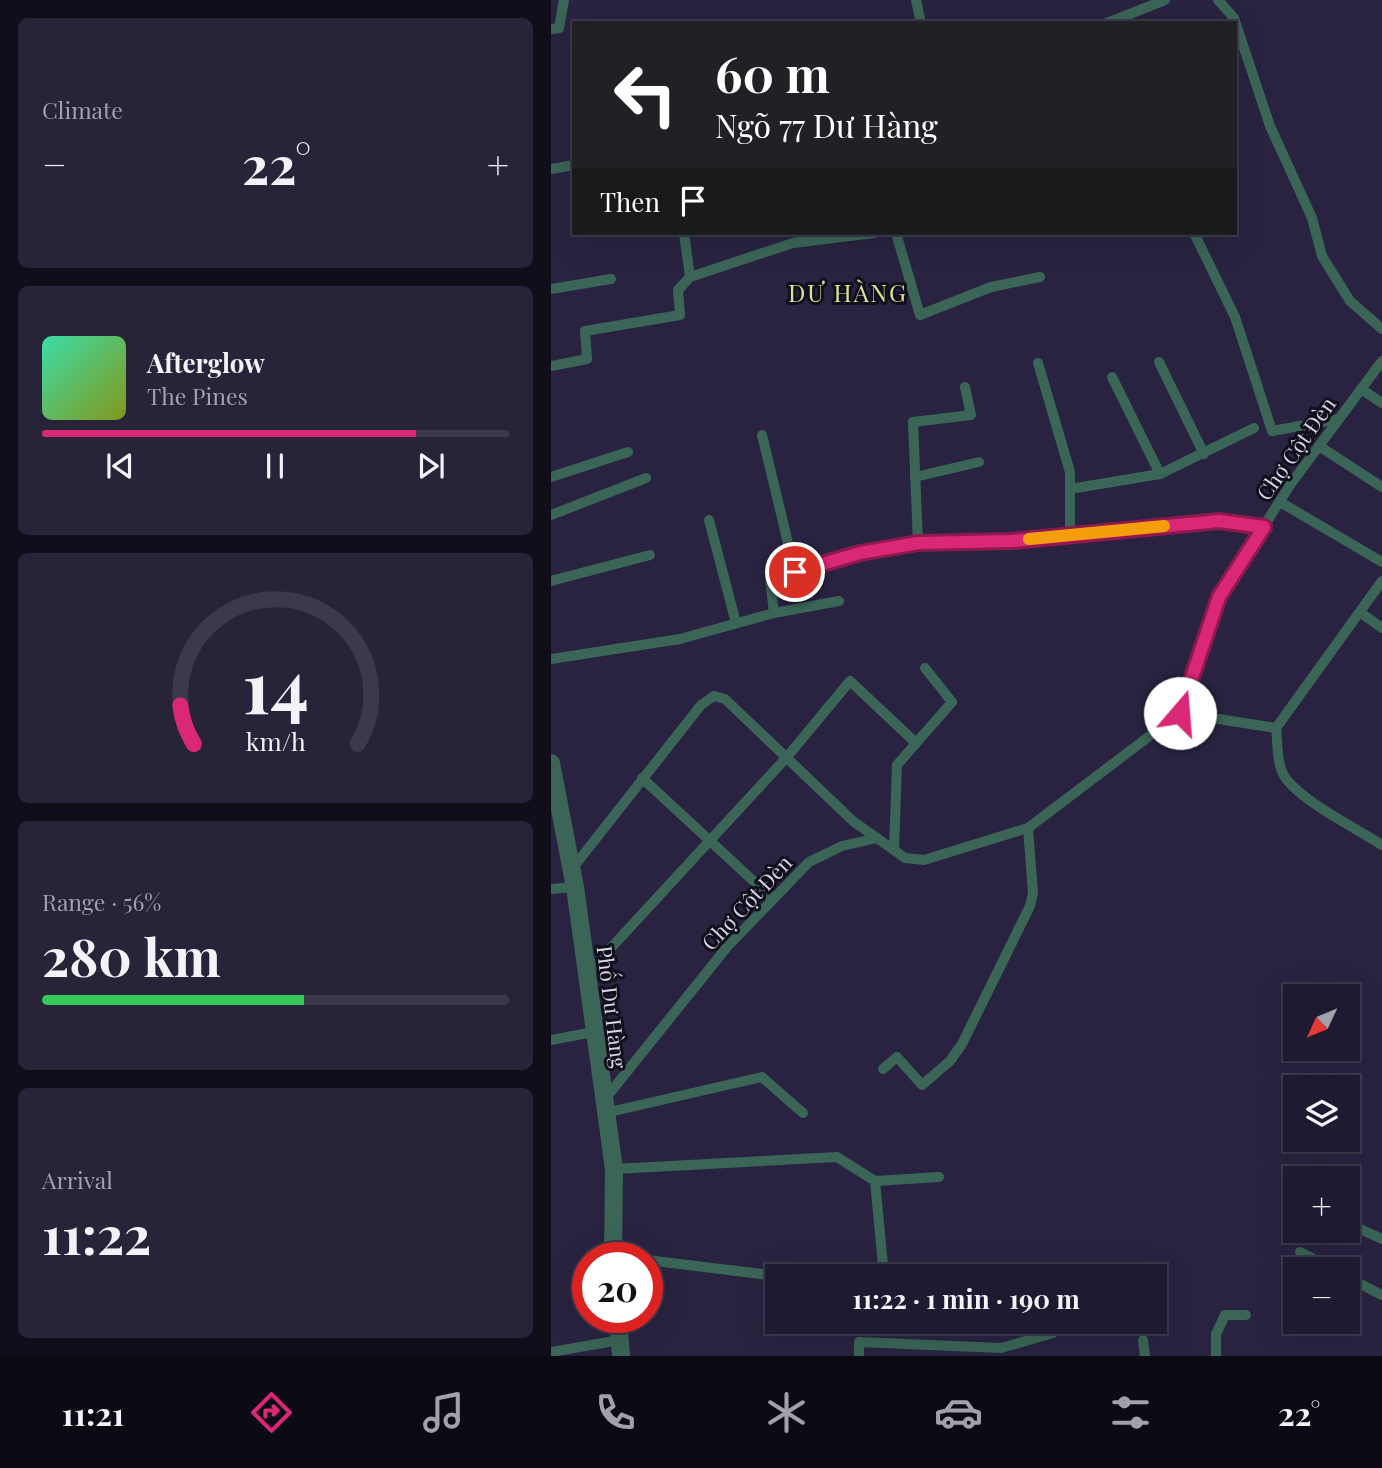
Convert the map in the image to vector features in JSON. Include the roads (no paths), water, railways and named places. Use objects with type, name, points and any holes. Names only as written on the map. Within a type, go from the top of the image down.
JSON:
[{"type":"street","name":"Phố Dư Hàng","points":[[551,763],[573,878],[613,1169],[613,1242]]},
{"type":"lane","points":[[551,29],[559,28],[564,0]]},
{"type":"lane","points":[[916,0],[921,21]]},
{"type":"lane","points":[[1112,21],[1165,0]]},
{"type":"lane","points":[[1218,0],[1235,21]]},
{"type":"lane","points":[[1237,27],[1270,126],[1312,218],[1322,256],[1350,301],[1382,329]]},
{"type":"lane","points":[[551,169],[572,165]]},
{"type":"lane","points":[[683,235],[690,277]]},
{"type":"lane","points":[[551,366],[587,359],[585,331],[680,315],[678,290],[690,277],[793,243],[858,235]]},
{"type":"lane","points":[[897,235],[920,315],[991,288],[1040,277]]},
{"type":"lane","points":[[1195,235],[1235,317],[1272,431],[1339,419]]},
{"type":"lane","points":[[551,289],[611,279]]},
{"type":"lane","name":"Chợ Cột Đèn","points":[[1180,713],[1219,597],[1280,502],[1382,361]]},
{"type":"lane","points":[[1159,362],[1204,454]]},
{"type":"lane","points":[[1038,363],[1070,472],[1070,535]]},
{"type":"lane","points":[[1112,377],[1159,474]]},
{"type":"lane","points":[[918,543],[913,422],[971,415],[965,387]]},
{"type":"lane","points":[[1361,389],[1382,403]]},
{"type":"lane","points":[[1070,489],[1159,474],[1254,428]]},
{"type":"lane","points":[[762,435],[795,572]]},
{"type":"lane","points":[[1319,446],[1382,487]]},
{"type":"lane","points":[[551,477],[628,452]]},
{"type":"lane","points":[[915,478],[979,462]]},
{"type":"lane","points":[[551,514],[646,478]]},
{"type":"lane","points":[[1280,502],[1382,562]]},
{"type":"lane","points":[[709,520],[736,623]]},
{"type":"lane","points":[[774,613],[770,579],[860,553],[918,543],[1012,541],[1219,521],[1264,527]]},
{"type":"lane","points":[[551,581],[650,555]]},
{"type":"lane","points":[[1382,581],[1276,728],[1279,761],[1286,779],[1309,798],[1382,845]]},
{"type":"lane","points":[[551,659],[680,639],[774,613],[839,601]]},
{"type":"lane","points":[[1361,613],[1382,628]]},
{"type":"lane","points":[[894,850],[897,765],[952,702],[925,668]]},
{"type":"lane","points":[[586,975],[787,757],[850,681],[916,743]]},
{"type":"lane","points":[[551,889],[573,878],[642,778],[701,705],[714,696],[725,699],[854,822],[905,858],[924,860],[1028,828],[1180,713],[1276,728]]},
{"type":"lane","points":[[642,778],[773,899]]},
{"type":"lane","points":[[883,1069],[897,1057],[922,1085],[950,1060],[962,1044],[1030,906],[1033,893],[1028,828]]},
{"type":"lane","name":"Chợ Cột Đèn","points":[[603,1108],[727,947],[809,862],[843,846],[877,838]]},
{"type":"lane","points":[[551,1040],[593,1032]]},
{"type":"lane","points":[[603,1108],[762,1077],[803,1113]]},
{"type":"lane","points":[[613,1169],[837,1157],[875,1181],[939,1177]]},
{"type":"lane","points":[[875,1181],[883,1264]]},
{"type":"lane","points":[[1360,1229],[1382,1239]]},
{"type":"lane","points":[[1300,1252],[1310,1257]]},
{"type":"lane","points":[[663,1262],[765,1275]]},
{"type":"lane","points":[[1360,1284],[1382,1295]]},
{"type":"lane","points":[[1216,1356],[1216,1334],[1225,1315],[1246,1315]]},
{"type":"lane","points":[[859,1356],[859,1342],[973,1352],[1001,1348],[1050,1334]]},
{"type":"lane","points":[[1143,1340],[1145,1356]]},
{"type":"lane","points":[[551,1352],[621,1348]]},
{"type":"district","name":"DƯ HÀNG","points":[[848,292]]}]
